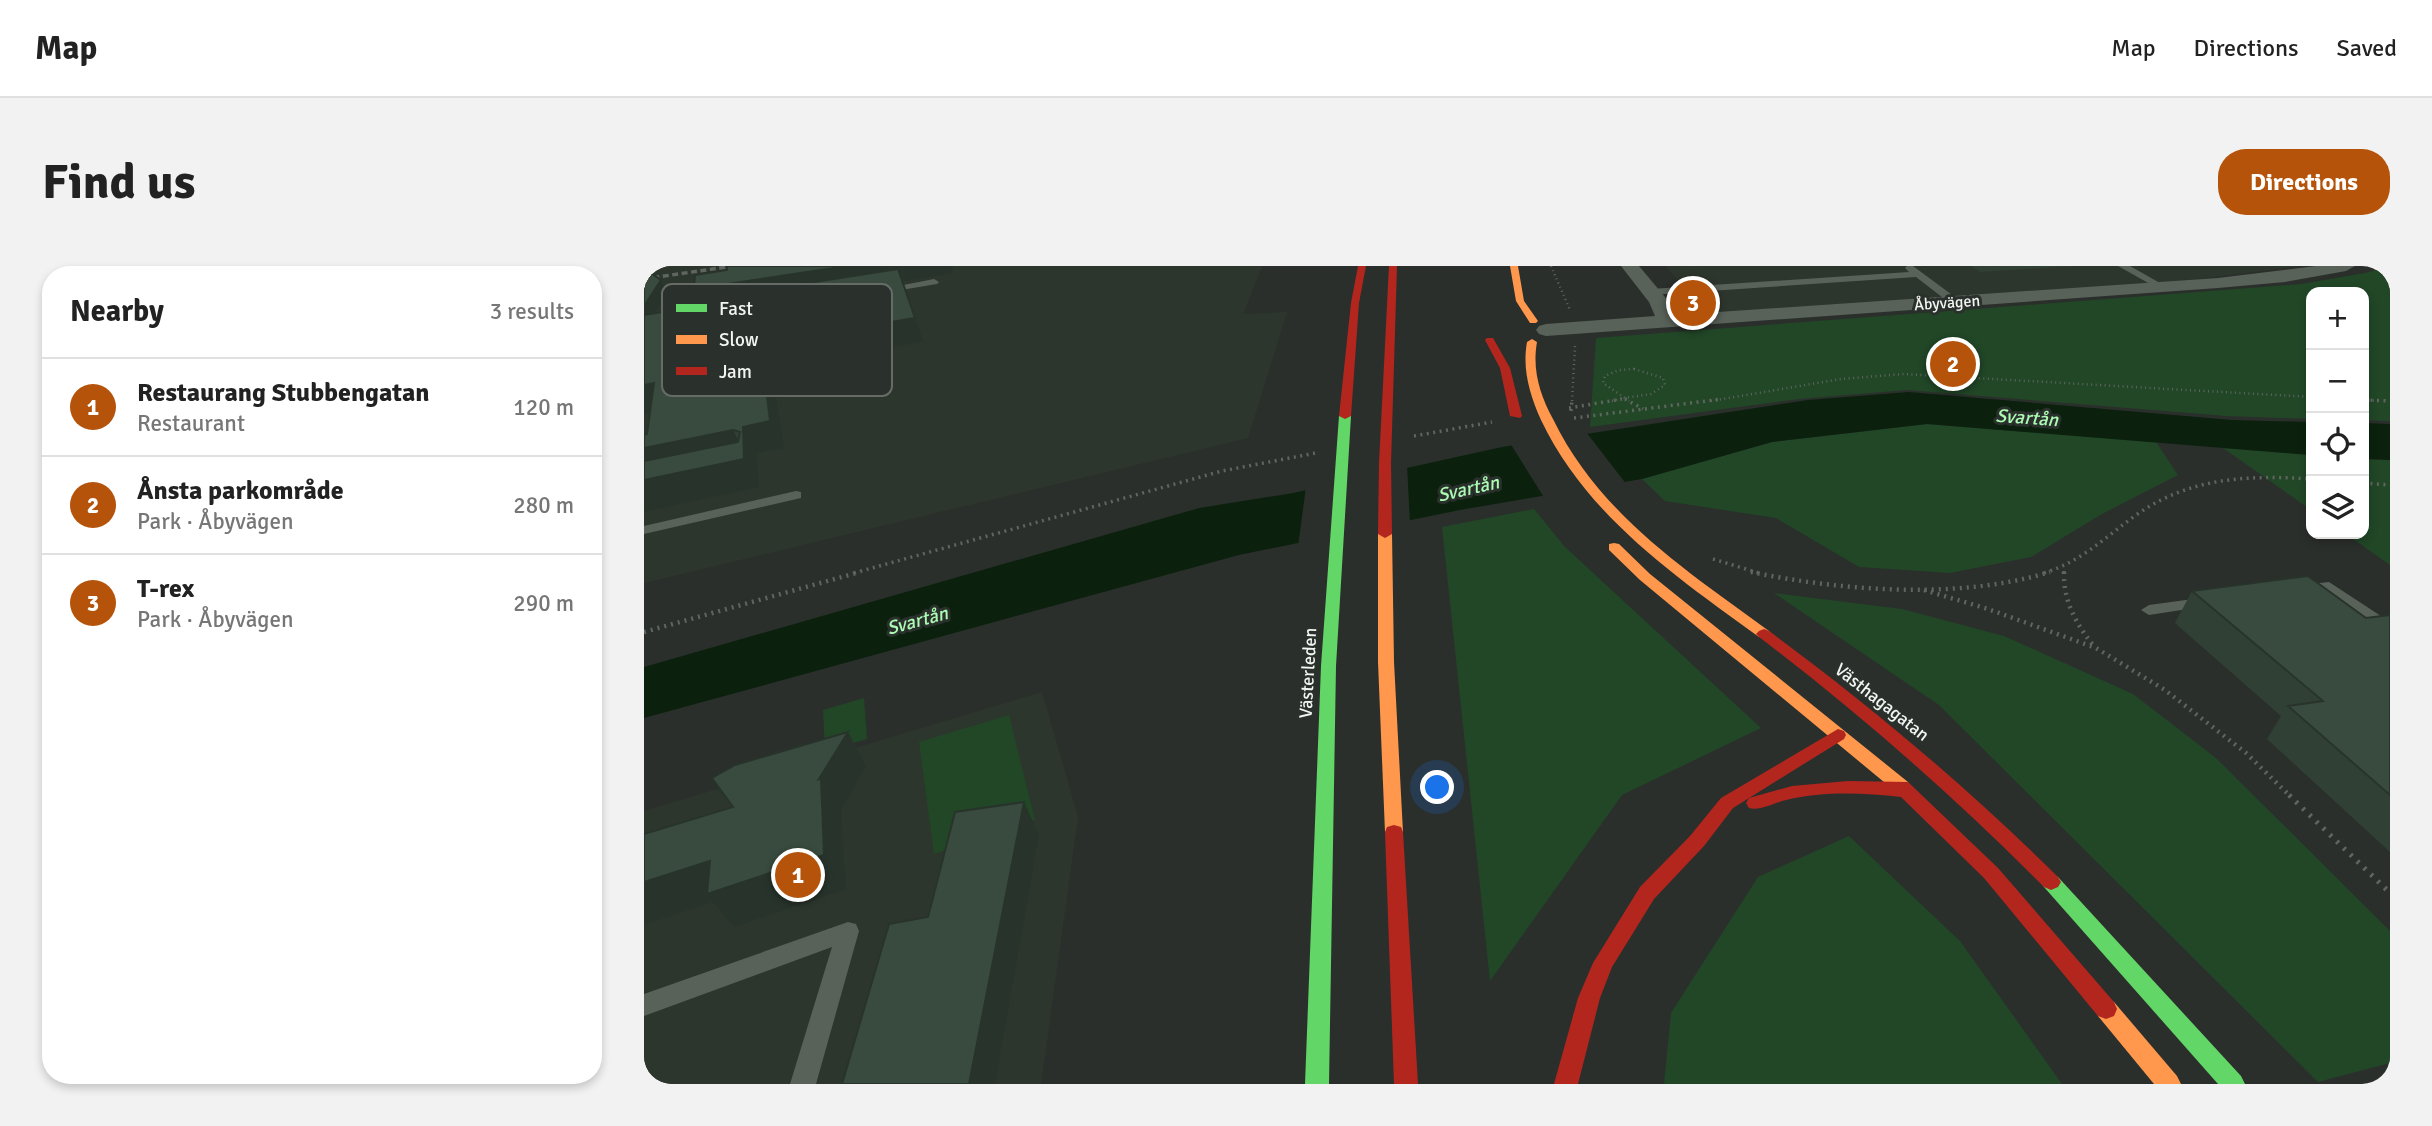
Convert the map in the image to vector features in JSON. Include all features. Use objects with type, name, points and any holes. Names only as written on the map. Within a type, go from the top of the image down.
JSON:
[{"type":"main road","points":[[1347,266],[1344,295],[1355,303]]},
{"type":"main road","name":"Västerleden","points":[[1317,1084],[1325,725],[1333,547],[1355,303],[1362,266]]},
{"type":"main road","points":[[1393,266],[1385,463],[1386,676],[1406,1084]]},
{"type":"main road","name":"Västhagagatan","points":[[1514,266],[1535,387],[1550,431],[1564,458],[1599,499],[1639,538],[1889,730],[1958,791],[2057,886],[2122,956],[2232,1084]]},
{"type":"main road","points":[[1512,318],[1527,338]]},
{"type":"main road","points":[[1524,436],[1511,402],[1505,369],[1486,333],[1527,338]]},
{"type":"main road","points":[[1599,533],[1645,577],[1906,791],[1991,873],[2169,1084]]},
{"type":"main road","points":[[1566,1084],[1589,998],[1602,963],[1647,893],[1714,821],[1727,803],[1838,735],[1845,696]]},
{"type":"main road","points":[[1714,821],[1776,794],[1803,787],[1857,784],[1906,791]]},
{"type":"street","points":[[1630,266],[1658,301],[1667,322]]},
{"type":"street","name":"Åbyvägen","points":[[1527,338],[1667,322],[2162,288],[2285,277],[2346,266]]},
{"type":"lane","points":[[1907,266],[1955,302]]},
{"type":"lane","points":[[2123,266],[2162,288]]},
{"type":"lane","points":[[1651,292],[1918,274]]},
{"type":"lane","points":[[892,289],[934,282]]},
{"type":"lane","points":[[644,530],[796,495]]},
{"type":"lane","points":[[2288,592],[2329,587],[2390,630]]},
{"type":"lane","points":[[2149,610],[2219,601]]},
{"type":"lane","points":[[644,1005],[848,931],[803,1084]]},
{"type":"path","points":[[1551,266],[1572,316]]},
{"type":"path","points":[[1571,408],[1575,335]]},
{"type":"path","points":[[1571,418],[1709,401],[1841,379],[1904,374],[2306,397]]},
{"type":"path","points":[[1604,377],[1603,383],[1610,390],[1643,409]]},
{"type":"path","points":[[2369,400],[2390,401]]},
{"type":"path","points":[[1705,555],[1740,570],[1785,580],[1919,589],[2011,581],[2064,567],[2162,500],[2202,483],[2244,475],[2306,479]]},
{"type":"path","points":[[2369,483],[2390,485]]},
{"type":"path","points":[[644,632],[1060,516]]},
{"type":"path","points":[[2064,567],[2062,581],[2066,600],[2084,634],[2095,648]]},
{"type":"path","points":[[1919,589],[1988,609],[2095,648],[2165,690],[2217,729],[2390,893]]},
{"type":"shaded area","points":[[644,266],[1262,266],[1243,314],[1287,312],[1248,438],[644,583]]},
{"type":"shaded area","points":[[1666,266],[2302,266],[2165,283],[1708,316]]},
{"type":"shaded area","points":[[2390,266],[2390,421],[2369,420],[2369,287],[2306,287],[2306,419],[2227,416],[1907,390],[1799,399],[1590,427],[1596,338],[2302,284]]},
{"type":"shaded area","points":[[1702,292],[1718,311],[1684,313],[1669,294]]},
{"type":"shaded area","points":[[1927,424],[2156,442],[2178,475],[2102,514],[2031,557],[1950,573],[1859,567],[1776,518],[1665,501],[1642,479],[1772,442]]},
{"type":"shaded area","points":[[2223,448],[2306,455],[2306,506]]},
{"type":"shaded area","points":[[2369,459],[2390,460],[2390,565],[2353,539],[2369,539]]},
{"type":"shaded area","points":[[1534,509],[1565,547],[1761,728],[1622,795],[1490,981],[1442,527]]},
{"type":"shaded area","points":[[1774,593],[1902,609],[2004,636],[2133,694],[2216,758],[2390,931],[2390,1063],[2318,1082],[1939,705]]},
{"type":"shaded area","points":[[1042,692],[1078,817],[1041,1084],[644,1084],[644,811]]},
{"type":"shaded area","points":[[864,698],[867,739],[825,751],[823,710]]},
{"type":"shaded area","points":[[1009,715],[1035,820],[934,854],[919,742]]},
{"type":"shaded area","points":[[1849,836],[1960,941],[2062,1084],[1664,1084],[1671,1013],[1758,877]]},
{"type":"water","name":"Svartån","points":[[1909,392],[2232,420],[2306,422],[2306,455],[1927,424],[1772,442],[1642,479],[1460,510],[1239,555],[644,718],[644,667],[1199,508],[1293,493],[1502,447],[1808,400]]},
{"type":"water","points":[[2369,423],[2390,424],[2390,460],[2369,459]]},
{"type":"pier","points":[[1586,432],[1627,485],[1545,499],[1510,443]]},
{"type":"pier","points":[[1407,465],[1410,524],[1298,547],[1306,487]]},
{"type":"building","points":[[727,266],[847,266],[727,284],[694,284],[695,275],[727,270]]},
{"type":"building","points":[[644,268],[661,280],[644,306]]},
{"type":"building","points":[[898,269],[915,318],[892,322],[892,284],[802,284]]},
{"type":"building","points":[[662,312],[662,396],[767,396],[770,421],[743,427],[744,459],[644,480],[644,461],[738,442],[740,432],[733,430],[644,448],[654,383],[644,385],[644,315]]},
{"type":"building","points":[[2308,576],[2366,618],[2390,615],[2390,795],[2288,706],[2323,701],[2192,591]]},
{"type":"building","points":[[848,732],[819,779],[821,778],[824,855],[707,894],[710,861],[644,882],[644,834],[733,807],[712,778],[735,765]]},
{"type":"building","points":[[1024,802],[969,1084],[842,1084],[889,924],[928,917],[955,812]]},
{"type":"railway","points":[[644,279],[733,266]]},
{"type":"traffic: fast","points":[[1317,1084],[1329,666],[1345,416]]},
{"type":"traffic: fast","points":[[2051,882],[2233,1084]]},
{"type":"traffic: slow","points":[[1514,266],[1520,301],[1533,321]]},
{"type":"traffic: slow","points":[[1532,342],[1530,368],[1539,401],[1559,445],[1581,478],[1636,536],[1699,587],[1764,634]]},
{"type":"traffic: slow","points":[[1385,534],[1386,662],[1394,832]]},
{"type":"traffic: slow","points":[[1614,547],[1645,577],[1902,787]]},
{"type":"traffic: slow","points":[[2106,1009],[2169,1084]]},
{"type":"traffic: jam","points":[[1345,416],[1355,303],[1362,266]]},
{"type":"traffic: jam","points":[[1385,534],[1385,463],[1393,266]]},
{"type":"traffic: jam","points":[[1490,340],[1505,368],[1516,416]]},
{"type":"traffic: jam","points":[[1764,634],[1913,752],[2051,882]]},
{"type":"traffic: jam","points":[[1566,1084],[1589,998],[1603,963],[1647,893],[1697,841],[1727,803],[1838,735]]},
{"type":"traffic: jam","points":[[1902,787],[1991,873],[2106,1009]]},
{"type":"traffic: jam","points":[[1755,803],[1811,789],[1867,788],[1906,791]]},
{"type":"traffic: jam","points":[[1394,832],[1406,1084]]},
{"type":"place","name":"T-rex","points":[[1693,303]]},
{"type":"place","name":"Ånsta parkområde","points":[[1953,364]]},
{"type":"place","name":"Restaurang Stubbengatan","points":[[798,875]]}]
